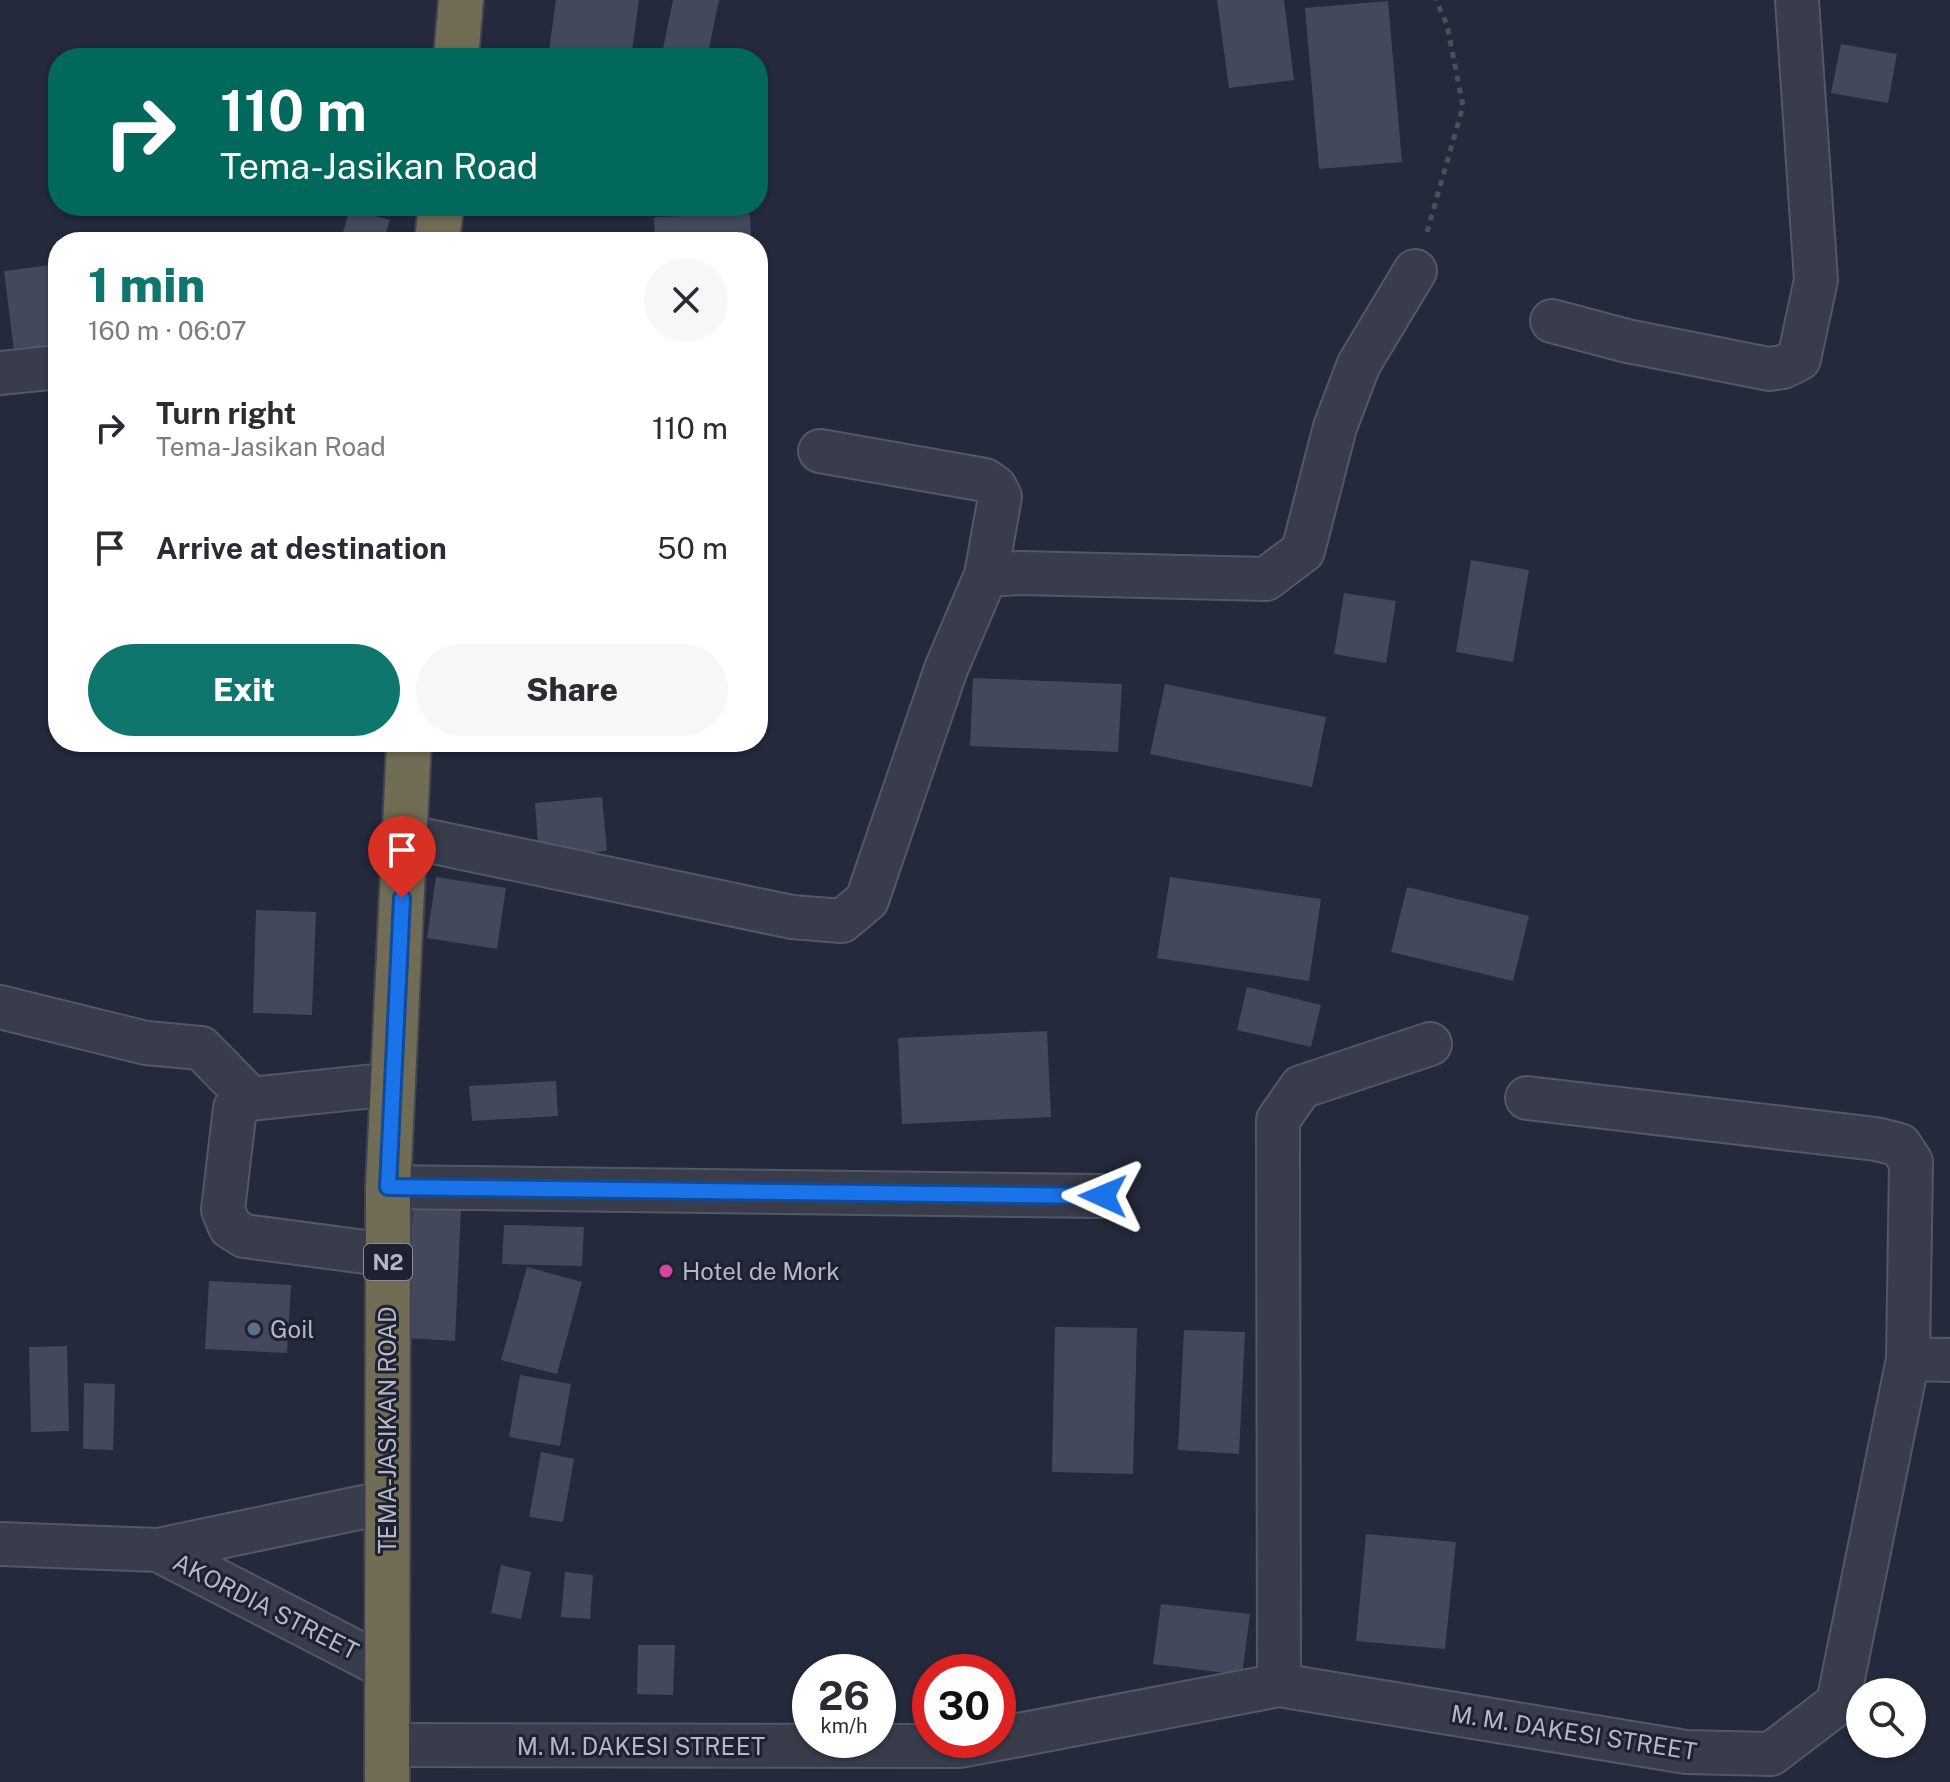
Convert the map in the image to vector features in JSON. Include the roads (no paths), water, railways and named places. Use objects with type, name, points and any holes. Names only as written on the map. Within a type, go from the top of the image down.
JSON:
[{"type":"highway","points":[[457,48],[461,0]]},
{"type":"highway","name":"TEMA-JASIKAN ROAD","points":[[387,1763],[388,1187],[409,752]]},
{"type":"street","points":[[1552,321],[1627,341],[1769,369],[1783,367],[1799,359],[1816,280],[1797,0]]},
{"type":"street","points":[[986,575],[1020,573],[1266,579],[1303,551],[1335,427],[1359,364],[1415,271]]},
{"type":"street","points":[[0,373],[48,368]]},
{"type":"street","points":[[405,836],[792,917],[842,921],[867,900],[946,669],[986,575],[1000,497],[995,487],[985,480],[820,451]]},
{"type":"street","points":[[0,1007],[146,1043],[201,1048],[251,1099]]},
{"type":"street","points":[[1279,1685],[1278,1120],[1301,1087],[1430,1044]]},
{"type":"street","points":[[388,1255],[244,1236],[230,1227],[223,1210],[235,1108],[251,1099],[393,1084]]},
{"type":"street","name":"M. M. DAKESI STREET","points":[[1016,1736],[1279,1685],[1686,1752],[1771,1754],[1838,1703],[1908,1359],[1911,1162],[1900,1145],[1876,1139],[1527,1098]]},
{"type":"street","points":[[388,1187],[1103,1196]]},
{"type":"street","points":[[1908,1359],[1950,1360]]},
{"type":"street","points":[[158,1550],[387,1502]]},
{"type":"street","name":"AKORDIA STREET","points":[[0,1544],[158,1550],[387,1668]]},
{"type":"street","name":"M. M. DAKESI STREET","points":[[387,1763],[912,1747]]},
{"type":"place","name":"Hotel de Mork","points":[[666,1271]]},
{"type":"place","name":"Goil","points":[[254,1329]]}]
